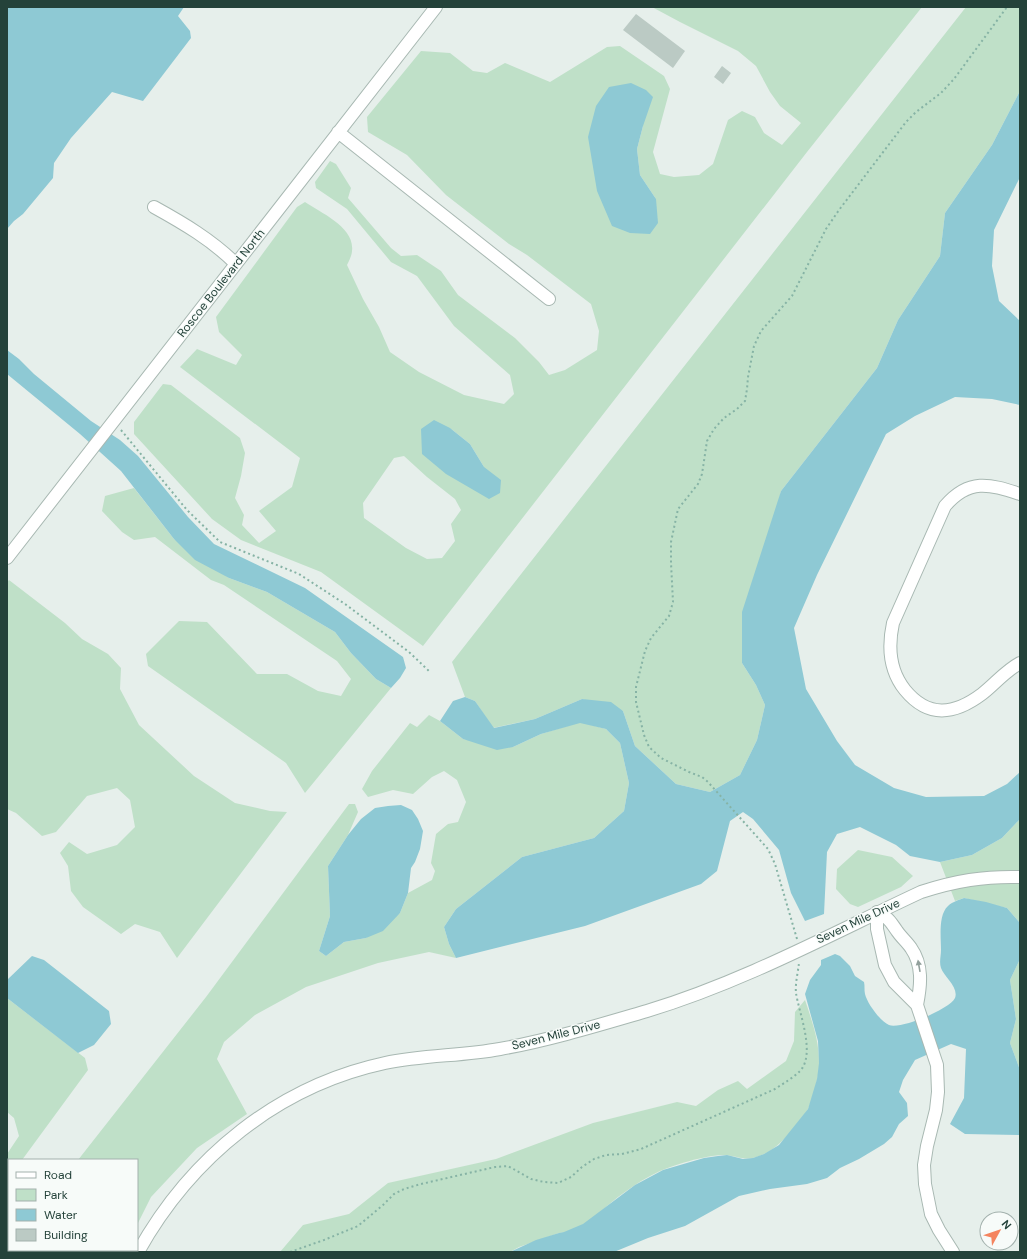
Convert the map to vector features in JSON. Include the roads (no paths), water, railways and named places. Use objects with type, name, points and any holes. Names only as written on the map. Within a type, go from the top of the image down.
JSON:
[{"type":"street","name":"Roscoe Boulevard North","points":[[7,558],[436,7]]},
{"type":"street","points":[[338,132],[550,299]]},
{"type":"street","points":[[154,207],[185,224],[225,253],[236,264]]},
{"type":"street","points":[[1020,494],[994,486],[985,485],[973,487],[952,498],[945,506],[893,623],[890,636],[891,662],[896,674],[910,696],[928,709],[938,711],[956,708],[970,702],[983,693],[1000,676],[1020,663]]},
{"type":"street","name":"Seven Mile Drive","points":[[138,1252],[166,1209],[189,1179],[234,1135],[291,1097],[335,1076],[388,1062],[502,1049],[571,1032],[673,1002],[745,975],[921,892],[949,883],[977,878],[1003,876],[1020,877]]},
{"type":"street","points":[[917,1005],[920,988],[920,974],[917,958],[911,947],[897,931],[889,918],[877,912],[877,929],[885,965],[894,982],[917,1005],[935,1056],[938,1074],[938,1092],[936,1110],[924,1165],[925,1184],[932,1214],[939,1230],[952,1252]]},
{"type":"water","points":[[7,7],[184,7],[178,16],[190,31],[191,38],[143,101],[112,92],[71,138],[54,163],[53,178],[23,214],[7,229]]},
{"type":"water","points":[[631,83],[646,90],[653,97],[637,149],[640,175],[656,199],[658,223],[650,234],[630,233],[612,226],[597,191],[588,137],[596,106],[609,87]]},
{"type":"water","points":[[1020,91],[1020,177],[994,230],[992,266],[999,301],[1020,321],[1020,405],[992,399],[955,397],[915,416],[886,434],[817,575],[794,628],[806,689],[837,741],[855,765],[894,788],[926,797],[984,796],[1007,784],[1020,772],[1020,819],[1002,838],[972,855],[940,862],[910,856],[896,845],[860,827],[837,834],[827,852],[824,914],[805,921],[791,893],[779,850],[753,819],[743,812],[730,821],[717,871],[701,884],[585,926],[456,958],[449,944],[444,927],[456,909],[522,857],[594,838],[624,811],[629,783],[620,743],[606,729],[580,723],[541,734],[513,747],[497,750],[463,739],[440,721],[453,701],[465,697],[475,701],[494,728],[535,719],[582,699],[611,702],[623,711],[635,746],[676,784],[710,792],[740,775],[757,740],[765,705],[756,685],[742,663],[742,612],[781,491],[877,368],[898,320],[940,256],[945,213],[992,145]]},
{"type":"water","points":[[7,350],[91,421],[120,440],[138,456],[188,517],[214,544],[305,588],[403,657],[406,668],[400,678],[391,688],[376,679],[351,653],[335,632],[267,592],[229,578],[195,560],[174,539],[121,471],[80,434],[7,374]]},
{"type":"water","points":[[434,420],[450,428],[470,444],[484,467],[501,480],[500,493],[489,499],[446,474],[422,454],[421,429]]},
{"type":"water","points":[[401,805],[412,810],[423,831],[420,849],[411,868],[408,893],[400,913],[383,931],[366,938],[344,942],[326,956],[319,951],[330,916],[328,866],[348,835],[361,819],[375,808]]},
{"type":"water","points":[[964,898],[1007,908],[1020,923],[1020,959],[1010,980],[1016,1019],[1010,1043],[1020,1070],[1020,1135],[965,1134],[950,1124],[964,1098],[966,1049],[951,1044],[915,1060],[903,1080],[899,1092],[907,1103],[908,1116],[899,1124],[892,1137],[884,1144],[840,1168],[827,1178],[807,1184],[770,1189],[739,1196],[685,1226],[648,1238],[614,1252],[510,1252],[536,1240],[564,1232],[583,1224],[635,1185],[663,1170],[704,1158],[718,1156],[727,1155],[743,1159],[753,1158],[764,1154],[779,1145],[808,1109],[817,1079],[819,1063],[818,1041],[805,994],[810,980],[821,965],[821,960],[835,954],[840,956],[850,966],[855,976],[864,982],[865,994],[868,1002],[885,1023],[895,1026],[924,1018],[944,1008],[955,998],[955,990],[940,966],[941,921],[948,906]]},
{"type":"water","points":[[32,956],[44,960],[109,1011],[111,1024],[94,1045],[78,1053],[7,998],[7,980]]}]
